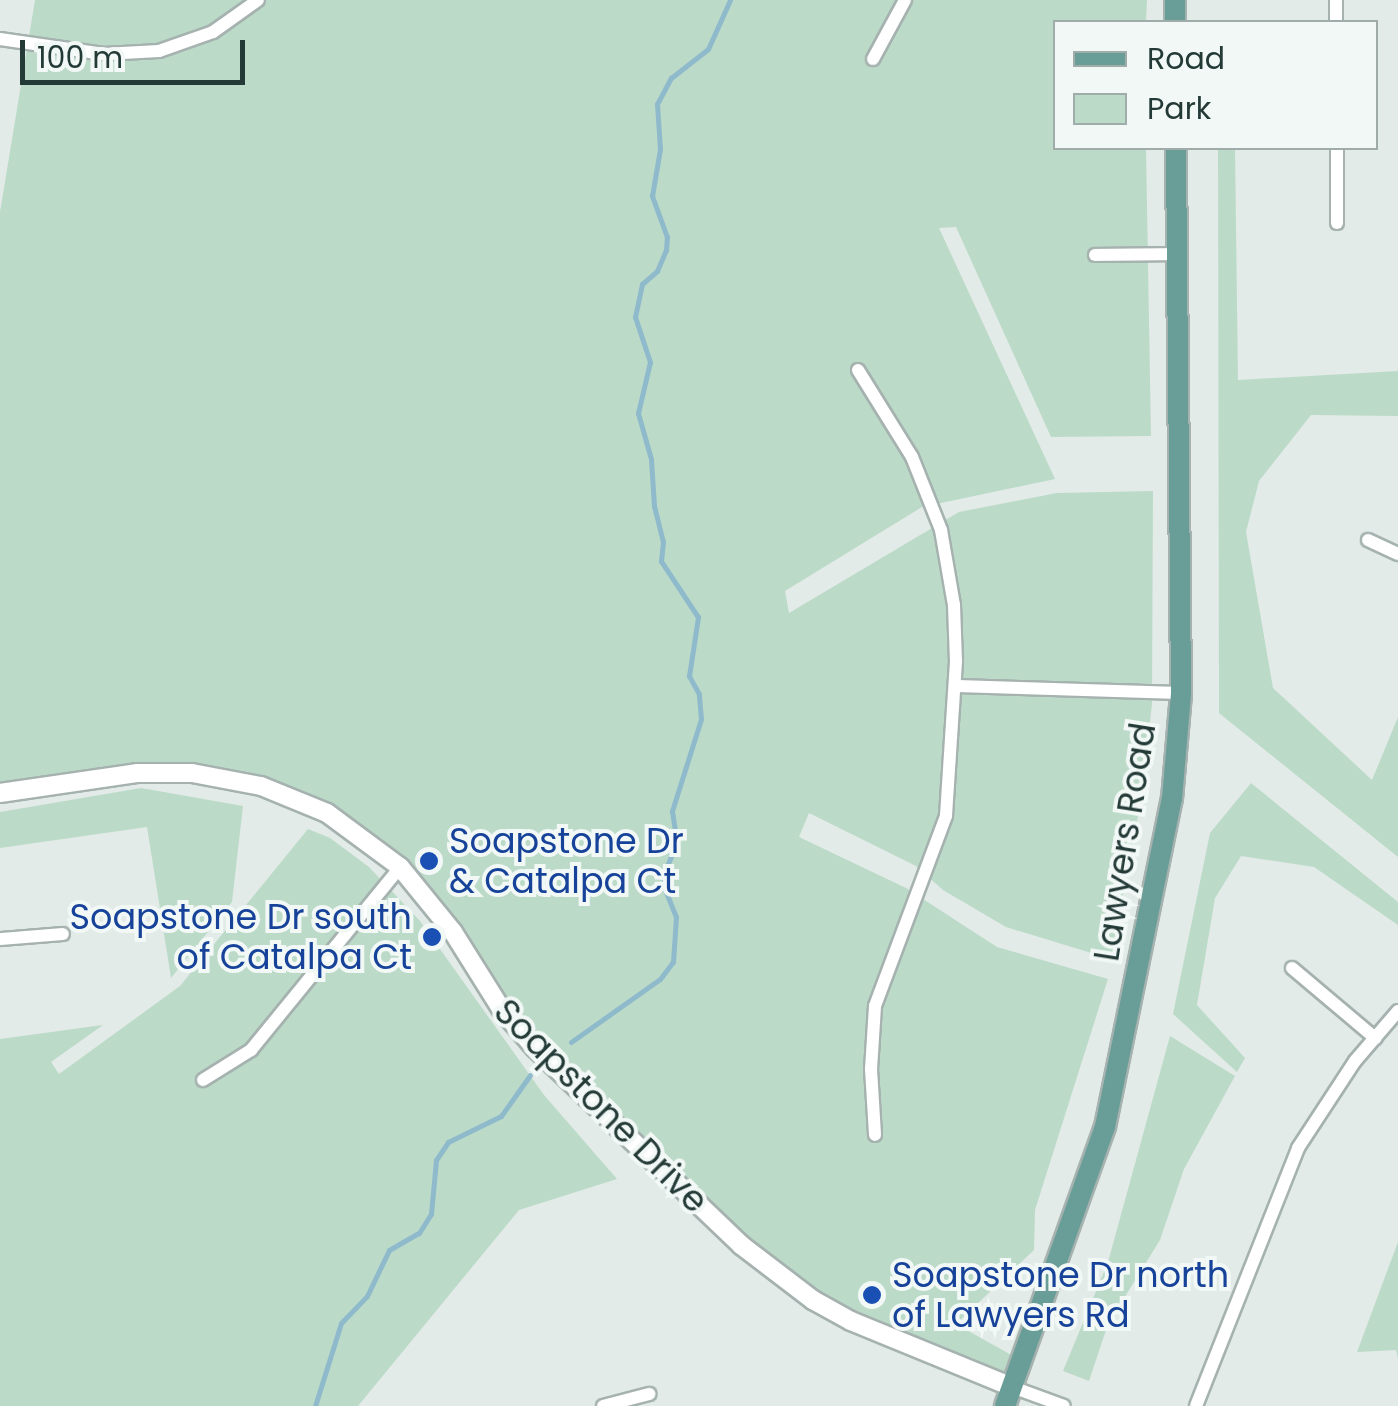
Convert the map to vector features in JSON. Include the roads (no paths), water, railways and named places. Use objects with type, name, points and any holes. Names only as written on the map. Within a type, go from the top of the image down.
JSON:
[{"type":"main road","name":"Lawyers Road","points":[[1008,1396],[1105,1127],[1172,799],[1180,693],[1176,150]]},
{"type":"street","points":[[0,39],[104,54],[159,52],[213,32],[258,0]]},
{"type":"street","points":[[873,59],[904,0]]},
{"type":"street","points":[[1337,150],[1338,223]]},
{"type":"street","points":[[1095,255],[1178,254]]},
{"type":"street","points":[[858,370],[912,457],[940,530],[954,605],[954,686],[946,816],[875,1006],[871,1069],[875,1135]]},
{"type":"street","points":[[1368,540],[1398,554]]},
{"type":"street","points":[[954,686],[1180,693]]},
{"type":"street","name":"Soapstone Drive","points":[[0,793],[137,772],[223,776],[276,791],[327,814],[400,867],[453,932],[502,1010],[535,1048],[741,1245],[812,1300],[851,1321],[1008,1396],[1064,1406]]},
{"type":"street","points":[[203,1080],[251,1050],[400,867]]},
{"type":"street","points":[[0,939],[63,934]]},
{"type":"street","points":[[1292,968],[1375,1038]]},
{"type":"street","points":[[1196,1406],[1285,1173],[1318,1114],[1398,1010]]},
{"type":"street","points":[[603,1406],[648,1394]]},
{"type":"waterway","points":[[571,1042],[660,979],[673,962],[676,917],[664,888],[664,873],[677,843],[672,811],[701,719],[699,694],[689,676],[698,617],[661,561],[663,542],[654,506],[651,459],[638,413],[650,362],[635,317],[642,284],[657,271],[666,250],[667,237],[652,196],[660,149],[657,104],[671,78],[708,49],[730,0]]},
{"type":"waterway","points":[[315,1406],[341,1323],[367,1296],[389,1250],[419,1233],[431,1214],[436,1160],[448,1142],[501,1116],[530,1075]]},
{"type":"place","name":"Soapstone Dr & Catalpa Ct","points":[[429,861]]},
{"type":"place","name":"Soapstone Dr south of Catalpa Ct","points":[[432,937]]},
{"type":"place","name":"Soapstone Dr north of Lawyers Rd","points":[[872,1295]]}]
